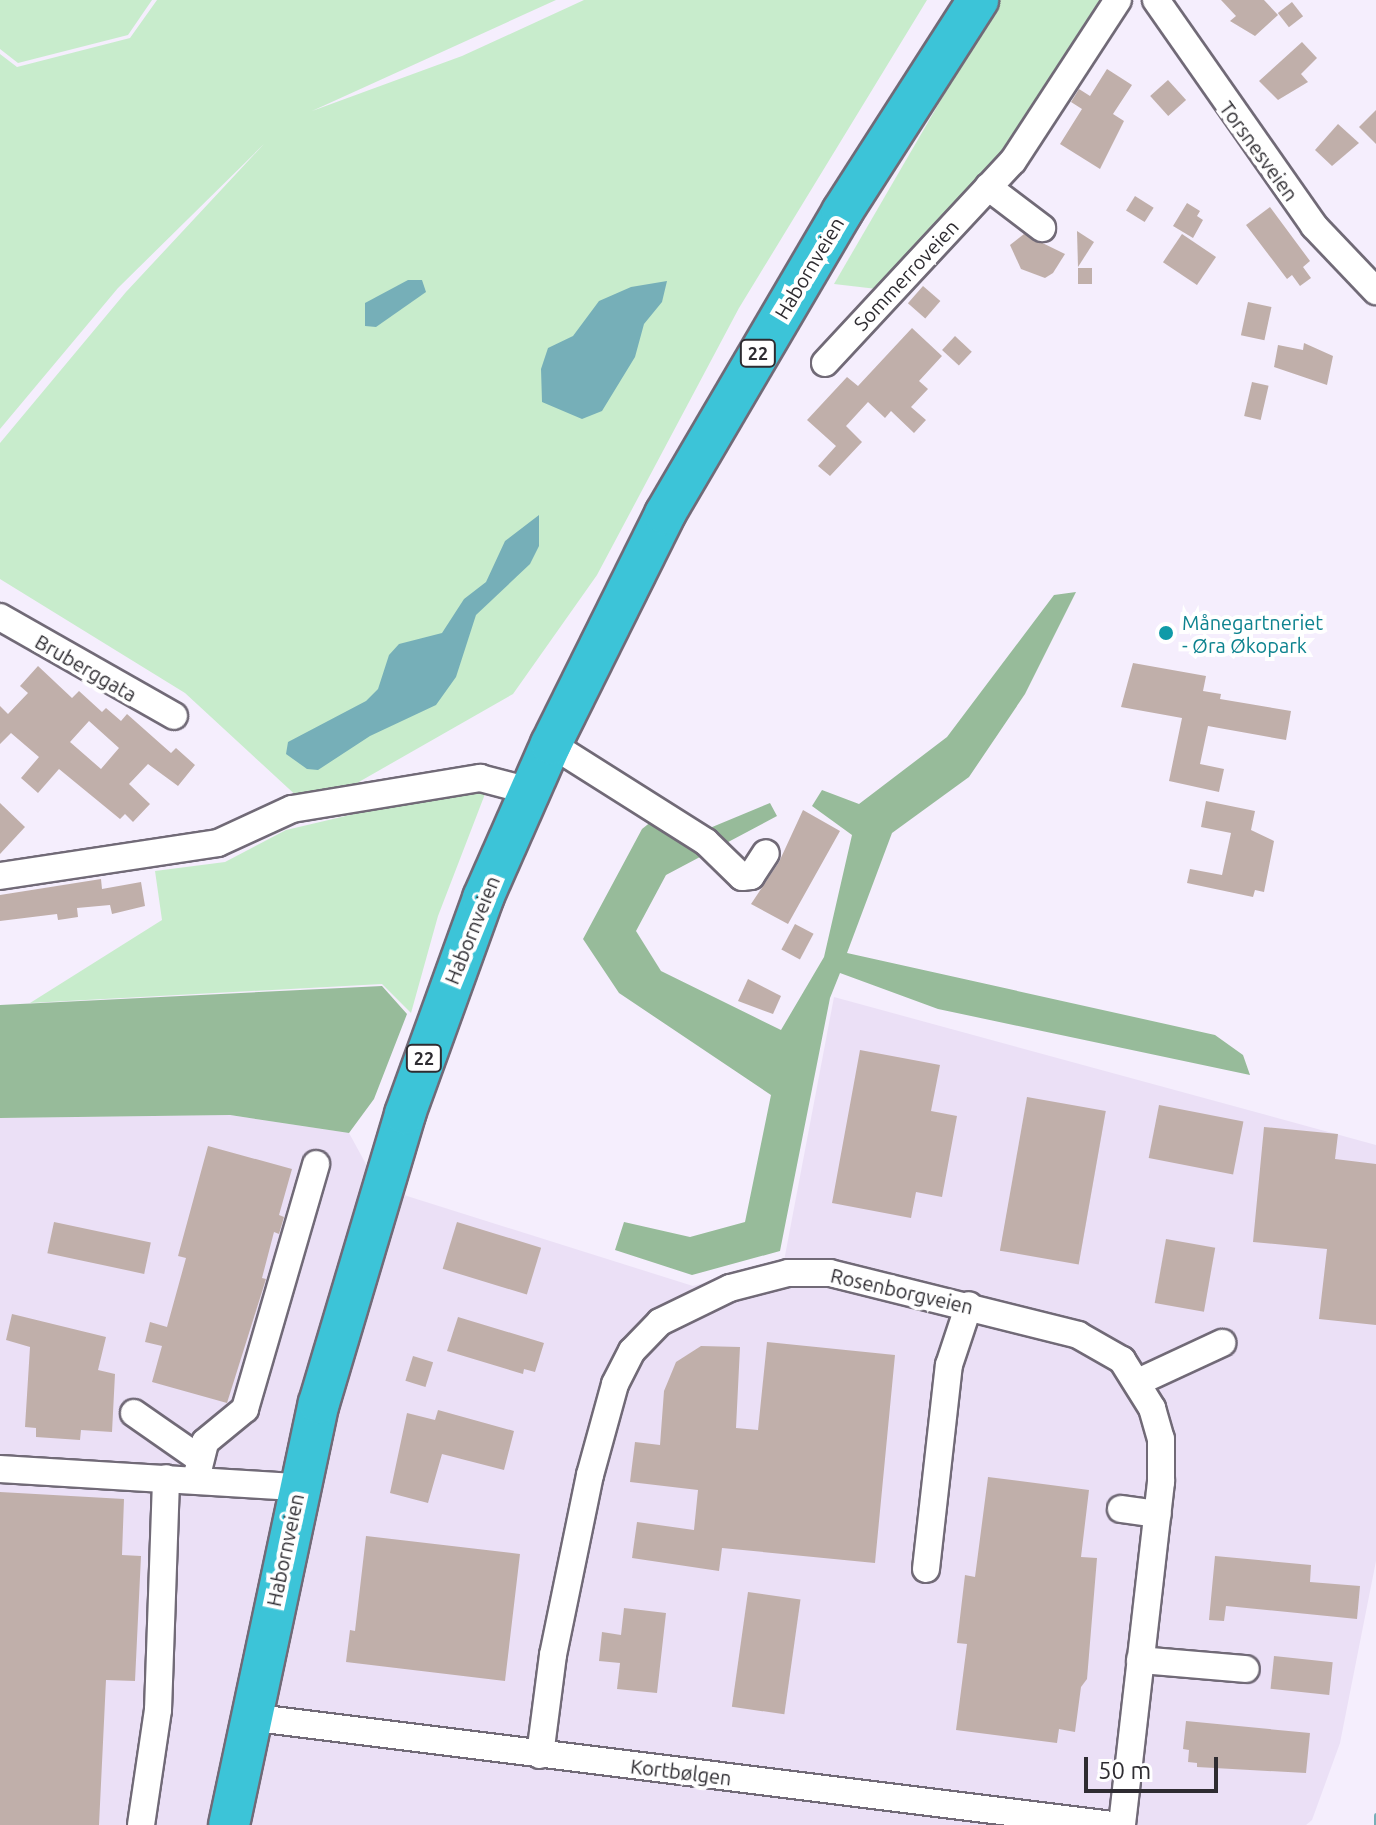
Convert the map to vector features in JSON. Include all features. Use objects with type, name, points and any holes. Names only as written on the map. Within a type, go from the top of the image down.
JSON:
[{"type":"highway","name":"Habornveien","points":[[229,1825],[298,1487],[405,1114],[459,960],[551,744],[665,514],[905,110],[964,0]]},
{"type":"highway","name":"Habornveien","points":[[905,110],[978,0]]},
{"type":"street","name":"Sommerroveien","points":[[825,363],[988,187],[1036,128],[1118,0]]},
{"type":"street","name":"Torsnesveien","points":[[1156,0],[1314,226],[1376,291]]},
{"type":"street","points":[[988,187],[1042,228]]},
{"type":"street","name":"Bruberggata","points":[[0,617],[174,716]]},
{"type":"street","points":[[551,744],[706,842],[742,877],[751,876],[766,853]]},
{"type":"street","points":[[0,876],[218,843],[292,809],[480,778],[530,791]]},
{"type":"street","points":[[197,1468],[205,1442],[245,1409],[316,1164]]},
{"type":"street","name":"Rosenborgveien","points":[[540,1755],[553,1655],[590,1475],[615,1384],[632,1351],[660,1322],[694,1302],[788,1273],[830,1273],[969,1305],[1078,1335],[1122,1360],[1138,1382],[1161,1439],[1158,1514],[1122,1825]]},
{"type":"street","points":[[926,1569],[949,1365],[969,1305]]},
{"type":"street","points":[[1138,1382],[1222,1343]]},
{"type":"street","points":[[134,1413],[197,1468]]},
{"type":"street","points":[[0,1469],[166,1478],[197,1468],[298,1487]]},
{"type":"street","points":[[141,1825],[158,1710],[166,1478]]},
{"type":"street","points":[[1121,1509],[1158,1514]]},
{"type":"street","points":[[1140,1660],[1246,1669]]},
{"type":"street","name":"Kortbølgen","points":[[249,1717],[1113,1825]]},
{"type":"shaded area","points":[[834,997],[1376,1145],[1376,1561],[1340,1743],[1312,1820],[1306,1825],[0,1825],[0,1118],[230,1115],[349,1133],[373,1177],[407,1196],[693,1286],[784,1261]]},
{"type":"green space","points":[[0,0],[152,0],[128,35],[18,63],[0,49]]},
{"type":"green space","points":[[157,0],[556,0],[312,111],[462,56],[584,0],[927,0],[739,308],[597,575],[513,694],[329,799],[301,800],[185,693],[0,579],[0,443],[126,292],[264,144],[118,288],[0,429],[0,54],[17,67],[130,38]]},
{"type":"green space","points":[[999,0],[1111,0],[999,171],[877,289],[834,284]]},
{"type":"green space","points":[[1076,592],[1025,694],[969,777],[892,833],[847,953],[1215,1035],[1243,1055],[1250,1075],[938,1009],[840,973],[830,998],[780,1251],[692,1275],[615,1250],[624,1222],[690,1237],[745,1222],[771,1095],[619,993],[583,939],[642,829],[667,809],[705,830],[770,803],[777,816],[666,875],[636,931],[661,971],[781,1030],[824,957],[852,835],[812,806],[822,790],[859,804],[947,737],[1054,595]]},
{"type":"green space","points":[[465,788],[481,788],[485,794],[438,916],[411,1013],[382,984],[30,1003],[162,920],[155,871],[225,862],[286,830]]},
{"type":"green space","points":[[382,986],[407,1014],[374,1099],[349,1133],[230,1115],[0,1118],[0,1005]]},
{"type":"water","points":[[408,280],[422,280],[426,292],[376,327],[365,326],[365,303]]},
{"type":"water","points":[[667,281],[662,302],[644,324],[635,357],[602,411],[582,419],[542,402],[541,369],[548,348],[573,336],[599,301],[631,287]]},
{"type":"water","points":[[539,515],[539,546],[530,564],[476,615],[456,677],[436,705],[370,736],[318,770],[307,769],[286,754],[288,742],[366,701],[378,689],[389,655],[399,644],[442,633],[464,599],[486,582],[505,541]]},
{"type":"building","points":[[1221,0],[1264,0],[1278,15],[1255,36],[1230,21],[1236,16]]},
{"type":"building","points":[[1292,2],[1303,16],[1289,27],[1278,13]]},
{"type":"building","points":[[1302,42],[1317,58],[1301,74],[1308,82],[1278,100],[1259,81]]},
{"type":"building","points":[[1107,69],[1132,85],[1113,114],[1124,121],[1100,169],[1060,144],[1082,109],[1071,102],[1079,89],[1090,96]]},
{"type":"building","points":[[1168,80],[1186,100],[1168,116],[1150,96]]},
{"type":"building","points":[[1376,110],[1376,144],[1359,127]]},
{"type":"building","points":[[1338,124],[1359,143],[1332,166],[1315,150]]},
{"type":"building","points":[[1135,196],[1154,208],[1145,222],[1126,210]]},
{"type":"building","points":[[1187,203],[1200,211],[1197,216],[1203,220],[1193,238],[1173,226]]},
{"type":"building","points":[[1270,207],[1310,261],[1303,267],[1311,278],[1300,286],[1292,275],[1287,279],[1246,225]]},
{"type":"building","points":[[1077,231],[1094,242],[1078,267]]},
{"type":"building","points":[[1024,234],[1065,254],[1053,273],[1045,278],[1021,269],[1010,245]]},
{"type":"building","points":[[1182,234],[1216,257],[1197,285],[1163,262]]},
{"type":"building","points":[[1078,268],[1092,268],[1092,284],[1078,284]]},
{"type":"building","points":[[923,286],[940,301],[925,318],[908,303]]},
{"type":"building","points":[[1248,302],[1271,307],[1264,340],[1241,335]]},
{"type":"building","points":[[912,328],[942,356],[919,381],[928,389],[911,407],[926,420],[914,433],[891,411],[885,418],[868,402],[846,426],[862,442],[830,476],[818,466],[836,446],[807,420],[847,377],[858,386]]},
{"type":"building","points":[[955,336],[972,352],[959,366],[942,350]]},
{"type":"building","points":[[1304,343],[1333,356],[1327,385],[1274,367],[1278,345],[1303,350]]},
{"type":"building","points":[[1252,382],[1269,386],[1261,420],[1244,416]]},
{"type":"building","points":[[1133,663],[1206,676],[1203,691],[1221,694],[1220,699],[1291,711],[1286,740],[1208,726],[1200,764],[1224,769],[1219,792],[1169,781],[1182,718],[1121,707]]},
{"type":"building","points":[[38,666],[72,698],[79,691],[102,712],[106,708],[121,721],[127,714],[171,753],[176,748],[195,765],[178,786],[148,764],[129,784],[150,804],[133,822],[125,814],[120,819],[59,769],[38,793],[21,778],[39,757],[11,733],[0,744],[0,706],[8,714],[28,693],[20,686]],"holes":[[[89,721],[119,748],[101,769],[70,742]]]},
{"type":"building","points":[[1206,801],[1255,811],[1251,830],[1274,841],[1264,892],[1255,890],[1253,897],[1187,883],[1190,869],[1222,875],[1231,833],[1201,827]]},
{"type":"building","points":[[0,803],[25,827],[0,854]]},
{"type":"building","points":[[803,810],[840,831],[788,924],[751,904],[779,862]]},
{"type":"building","points":[[101,879],[102,889],[141,882],[145,906],[112,914],[110,905],[77,908],[78,917],[58,920],[57,914],[0,921],[0,895]]},
{"type":"building","points":[[795,924],[814,934],[800,959],[781,950]]},
{"type":"building","points":[[748,979],[781,996],[773,1014],[738,1001]]},
{"type":"building","points":[[860,1050],[940,1065],[931,1111],[957,1116],[942,1197],[916,1192],[911,1218],[832,1203]]},
{"type":"building","points":[[1027,1097],[1106,1111],[1079,1265],[1000,1251]]},
{"type":"building","points":[[1159,1105],[1243,1121],[1233,1174],[1149,1158]]},
{"type":"building","points":[[1264,1127],[1338,1134],[1335,1159],[1376,1164],[1376,1325],[1319,1319],[1327,1249],[1253,1242]]},
{"type":"building","points":[[208,1146],[292,1169],[279,1215],[284,1217],[279,1234],[274,1232],[262,1278],[266,1279],[227,1403],[152,1382],[162,1346],[145,1342],[150,1322],[167,1327],[186,1258],[178,1256]]},
{"type":"building","points":[[54,1222],[151,1243],[144,1274],[47,1253]]},
{"type":"building","points":[[457,1222],[541,1248],[527,1295],[443,1269]]},
{"type":"building","points":[[1166,1239],[1215,1248],[1204,1312],[1155,1303]]},
{"type":"building","points":[[12,1314],[106,1337],[98,1370],[115,1374],[112,1432],[81,1430],[80,1440],[36,1437],[36,1428],[25,1427],[30,1347],[6,1340]]},
{"type":"building","points":[[458,1317],[544,1343],[535,1372],[524,1369],[523,1374],[447,1351]]},
{"type":"building","points":[[767,1342],[895,1355],[875,1563],[722,1548],[719,1571],[632,1558],[637,1522],[694,1530],[698,1490],[630,1482],[635,1442],[660,1445],[664,1391],[676,1362],[701,1346],[740,1347],[736,1428],[758,1430]]},
{"type":"building","points":[[413,1356],[433,1362],[425,1387],[405,1381]]},
{"type":"building","points":[[438,1410],[514,1431],[504,1470],[442,1454],[428,1503],[390,1493],[407,1413],[435,1420]]},
{"type":"building","points":[[988,1477],[1089,1490],[1081,1557],[1097,1558],[1087,1679],[1081,1687],[1075,1732],[1059,1729],[1057,1743],[956,1730],[967,1644],[957,1643],[965,1575],[975,1577]]},
{"type":"building","points":[[0,1492],[124,1499],[122,1555],[141,1556],[135,1681],[106,1680],[99,1825],[0,1825]]},
{"type":"building","points":[[366,1536],[520,1554],[505,1681],[346,1662],[350,1630],[355,1631]]},
{"type":"building","points":[[1215,1556],[1311,1565],[1310,1582],[1360,1586],[1357,1619],[1226,1606],[1224,1621],[1209,1620]]},
{"type":"building","points":[[748,1592],[800,1599],[784,1714],[732,1707]]},
{"type":"building","points":[[624,1608],[666,1613],[657,1693],[617,1689],[620,1663],[599,1661],[602,1632],[621,1635]]},
{"type":"building","points":[[1274,1656],[1333,1662],[1329,1695],[1271,1689]]},
{"type":"building","points":[[1186,1721],[1310,1733],[1306,1773],[1197,1767],[1197,1763],[1188,1762],[1189,1750],[1183,1749]]},
{"type":"waterway","points":[[1376,1815],[1376,1825]]},
{"type":"place","name":"Månegartneriet - Øra Økopark","points":[[1166,633]]}]
